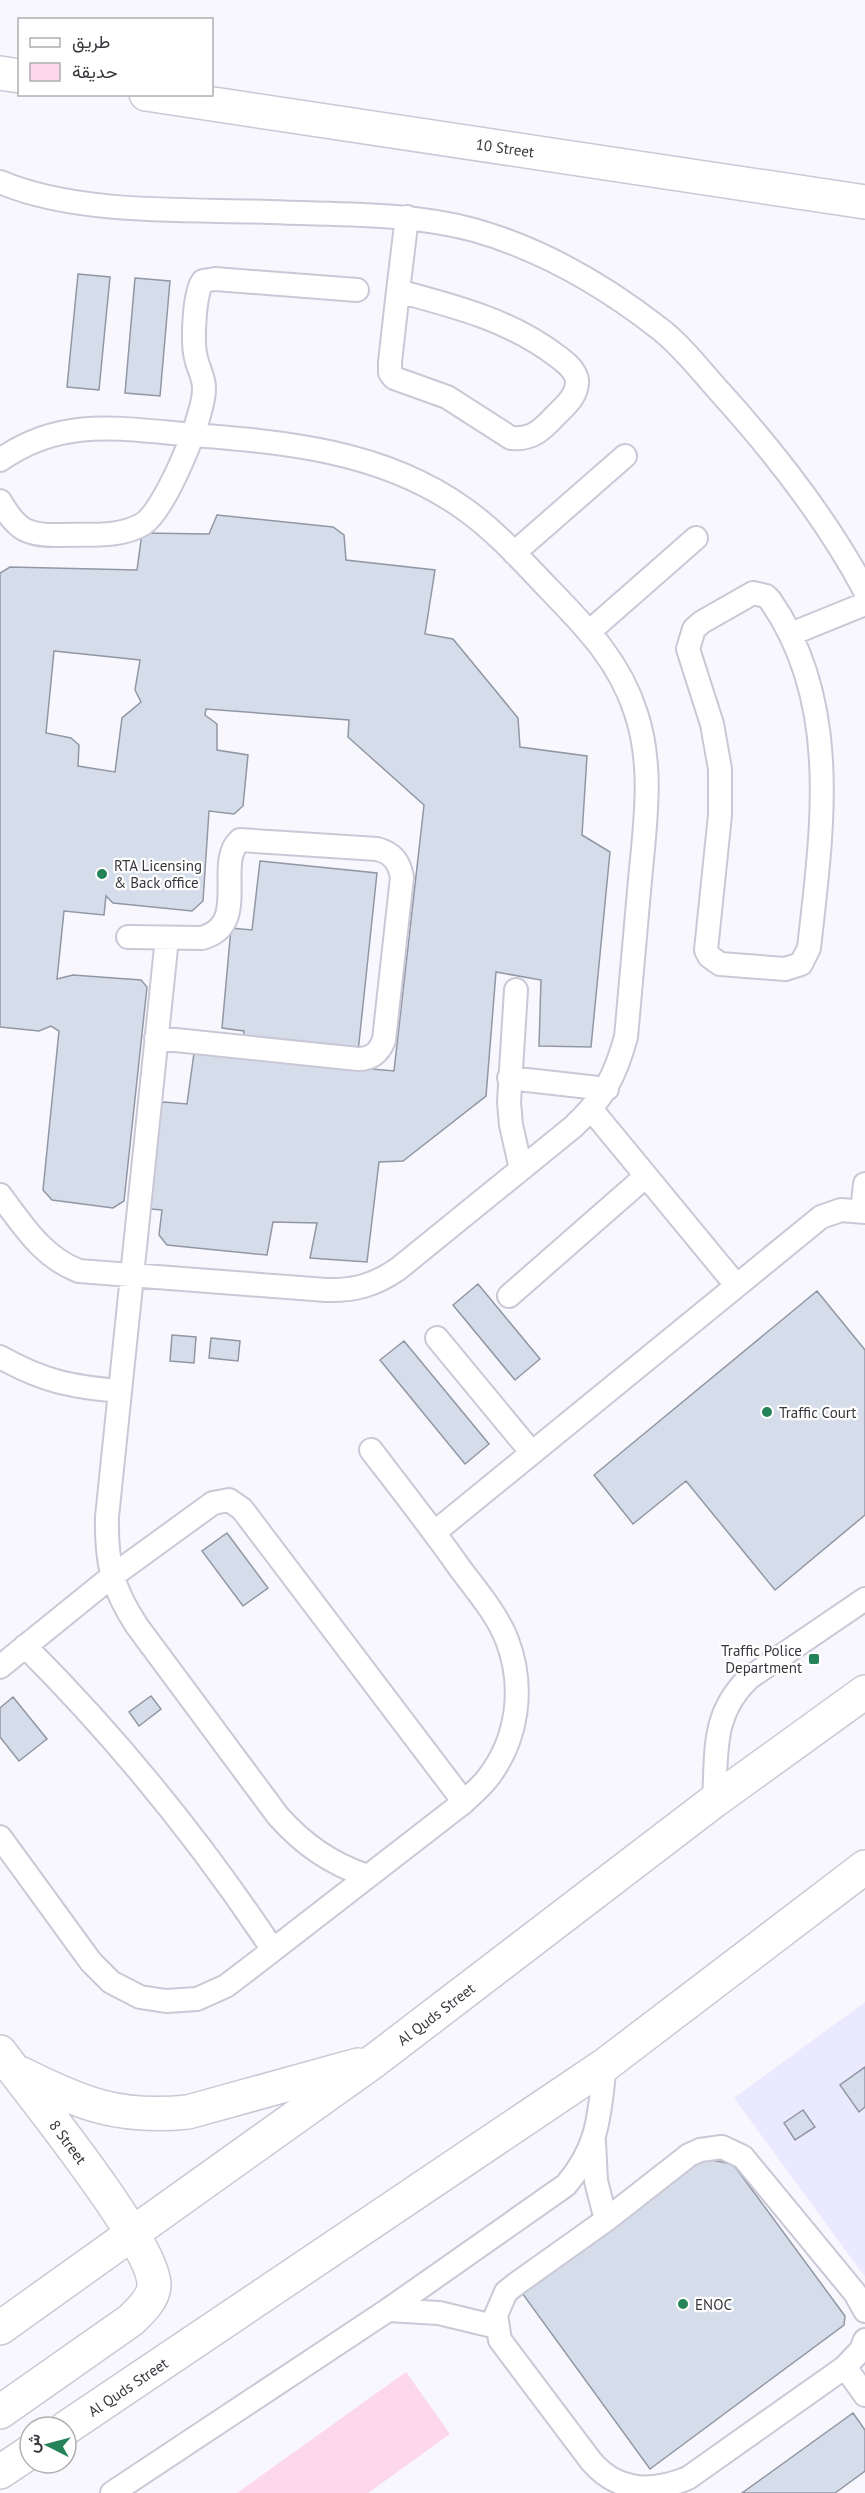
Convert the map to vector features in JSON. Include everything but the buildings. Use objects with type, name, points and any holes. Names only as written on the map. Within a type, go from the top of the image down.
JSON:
[{"type":"main road","points":[[0,73],[18,75]]},
{"type":"main road","name":"10 Street","points":[[159,96],[865,202]]},
{"type":"main road","name":"Al Quds Street","points":[[0,2328],[374,2061],[714,1801],[865,1692]]},
{"type":"main road","name":"Al Quds Street","points":[[78,2420],[605,2065],[865,1867]]},
{"type":"main road","points":[[6,2061],[69,2098],[99,2108],[130,2114],[164,2114],[188,2112],[278,2085],[374,2061]]},
{"type":"main road","name":"8 Street","points":[[0,2412],[131,2320],[147,2304],[154,2286],[150,2268],[132,2234],[86,2164],[6,2061]]},
{"type":"main road","points":[[0,2472],[18,2460]]},
{"type":"lane","points":[[0,182],[61,199],[111,206],[407,217],[474,230],[534,252],[620,300],[662,331],[702,372],[777,459],[844,551],[865,591]]},
{"type":"lane","points":[[398,291],[502,323],[538,342],[574,372],[577,380],[572,398],[533,436],[522,439],[511,438],[447,397],[393,378],[390,373],[390,362],[398,291],[407,217]]},
{"type":"lane","points":[[0,501],[17,526],[34,534],[115,533],[130,530],[145,523],[156,512],[193,435],[205,387],[196,361],[194,344],[198,293],[203,281],[215,279],[357,290]]},
{"type":"lane","points":[[0,460],[33,441],[84,428],[193,435],[329,450],[394,470],[427,485],[462,507],[499,536],[590,631],[606,652],[621,677],[636,713],[645,750],[648,795],[626,1037],[618,1066],[607,1089],[591,1109],[522,1169],[399,1269],[382,1280],[365,1287],[345,1291],[79,1271],[54,1259],[43,1250],[0,1195]]},
{"type":"lane","points":[[514,553],[625,456]]},
{"type":"lane","points":[[590,631],[696,538]]},
{"type":"lane","points":[[753,593],[766,596],[771,600],[791,634],[810,688],[822,760],[822,833],[809,948],[801,964],[794,968],[720,964],[709,956],[706,950],[720,815],[720,769],[712,724],[690,659],[688,649],[690,638],[694,629],[702,622],[753,593]]},
{"type":"lane","points":[[791,634],[865,604]]},
{"type":"lane","points":[[128,937],[202,938],[213,935],[222,928],[227,916],[234,848],[240,840],[377,849],[395,858],[400,867],[402,878],[384,1040],[381,1048],[374,1055],[366,1059],[358,1059],[156,1038]]},
{"type":"lane","points":[[167,938],[107,1517],[106,1548],[111,1577],[121,1601],[137,1626],[278,1816],[296,1837],[318,1854],[341,1867],[367,1876]]},
{"type":"lane","points":[[516,990],[509,1078],[511,1125],[522,1169]]},
{"type":"lane","points":[[509,1078],[607,1089]]},
{"type":"lane","points":[[591,1109],[736,1285]]},
{"type":"lane","points":[[509,1296],[646,1176]]},
{"type":"lane","points":[[435,1532],[820,1217],[841,1210],[864,1211],[865,1184]]},
{"type":"lane","points":[[437,1338],[532,1453]]},
{"type":"lane","points":[[0,1357],[27,1372],[56,1383],[120,1391]]},
{"type":"lane","points":[[0,1837],[92,1962],[111,1982],[140,1997],[165,2001],[197,1999],[226,1986],[464,1802],[487,1780],[503,1755],[510,1736],[517,1697],[515,1667],[506,1639],[492,1613],[435,1532],[371,1450]]},
{"type":"lane","points":[[0,1667],[111,1577],[213,1503],[229,1500],[237,1503],[464,1802]]},
{"type":"lane","points":[[714,1801],[721,1720],[736,1690],[749,1678],[865,1599]]},
{"type":"lane","points":[[25,1647],[65,1686],[141,1769],[210,1857],[273,1950]]},
{"type":"lane","points":[[112,2493],[388,2310],[566,2185],[587,2156],[594,2141],[605,2065]]},
{"type":"lane","points":[[594,2141],[596,2181],[606,2220]]},
{"type":"lane","points":[[865,2311],[855,2293],[750,2165],[733,2150],[711,2147],[689,2155],[606,2220],[506,2292],[496,2315],[496,2327],[500,2340],[601,2472],[621,2485],[643,2490],[674,2486],[688,2478],[844,2367],[861,2350],[865,2340]]},
{"type":"lane","points":[[388,2310],[439,2313],[496,2327]]},
{"type":"lane","points":[[844,2367],[865,2395]]},
{"type":"shaded area","points":[[865,2002],[865,2277],[734,2098]]},
{"type":"green space","points":[[406,2372],[450,2434],[375,2488],[368,2493],[237,2493]]},
{"type":"place","name":"RTA Licensing & Back office","points":[[102,874]]},
{"type":"place","name":"Traffic Court","points":[[767,1412]]},
{"type":"place","name":"Traffic Police Department","points":[[814,1659]]},
{"type":"place","name":"ENOC","points":[[683,2304]]}]
